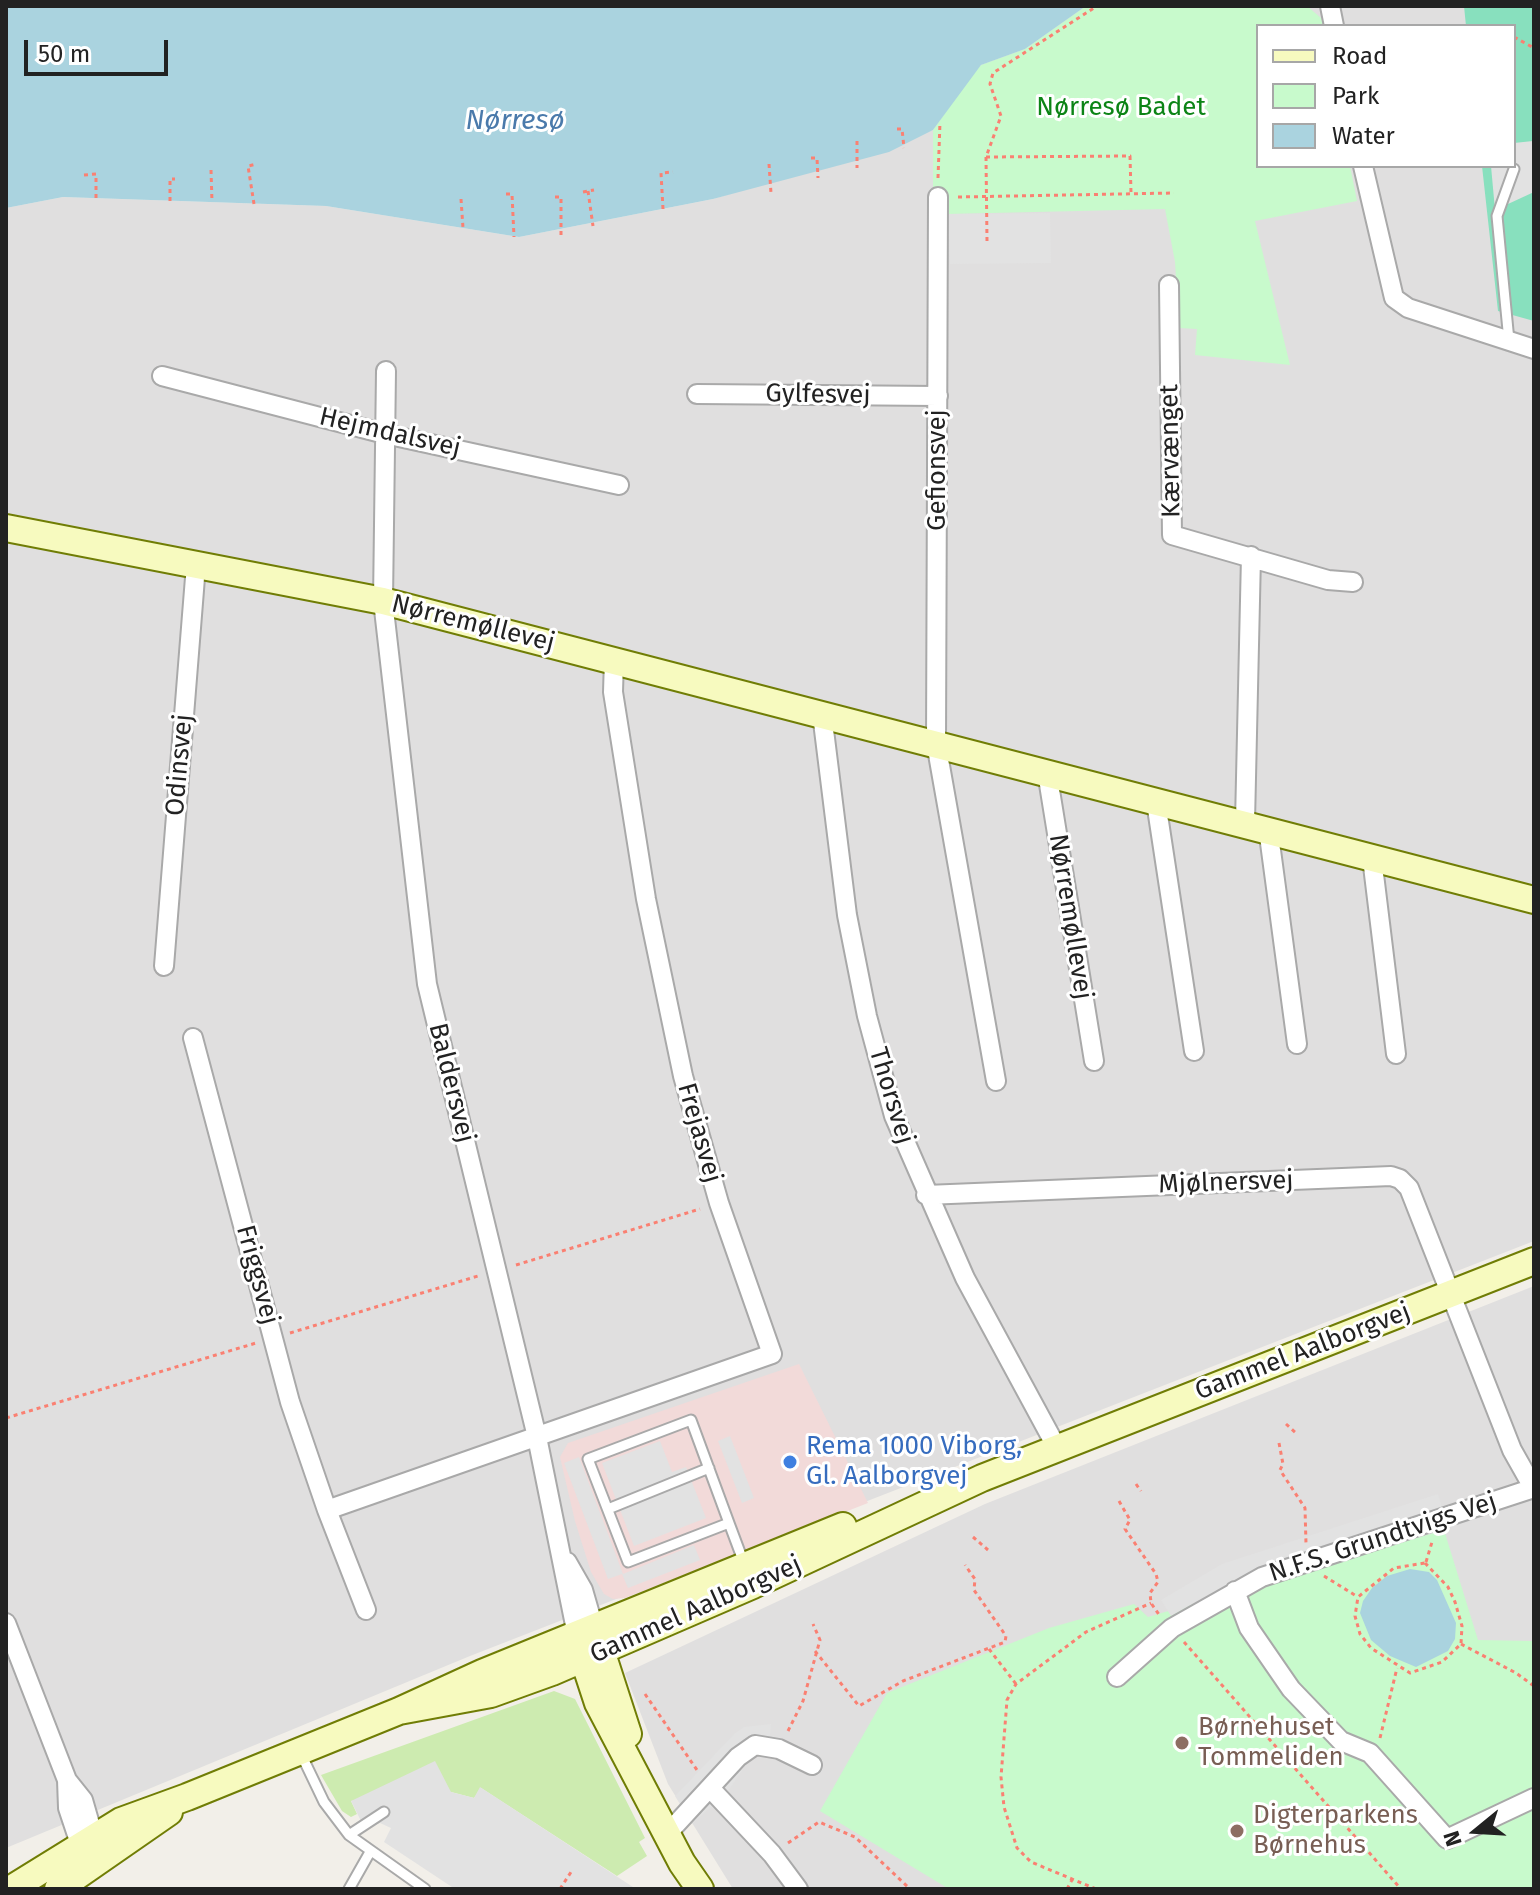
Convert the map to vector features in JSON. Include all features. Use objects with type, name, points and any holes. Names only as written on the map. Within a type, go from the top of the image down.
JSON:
[{"type":"street","points":[[1363,168],[1394,298],[1408,308],[1534,349]]},
{"type":"street","name":"Gefionsvej","points":[[936,743],[938,197]]},
{"type":"street","name":"Kærvænget","points":[[1169,285],[1172,535],[1328,580],[1353,582]]},
{"type":"street","name":"Baldersvej","points":[[386,371],[383,601],[427,984],[537,1437],[563,1557],[589,1644]]},
{"type":"street","name":"Hejmdalsvej","points":[[162,376],[385,434],[619,485]]},
{"type":"street","name":"Gylfesvej","points":[[697,394],[938,396]]},
{"type":"street","name":"Nørremøllevej","points":[[6,528],[383,601],[1156,802],[1256,825],[1534,900]]},
{"type":"street","points":[[1251,556],[1256,825],[1297,1044]]},
{"type":"street","name":"Odinsvej","points":[[164,966],[196,565]]},
{"type":"street","name":"Frejasvej","points":[[537,1437],[772,1354],[719,1203],[683,1076],[646,899],[613,692],[614,659]]},
{"type":"street","name":"Thorsvej","points":[[822,714],[847,915],[867,1016],[894,1116],[926,1195],[965,1278],[1057,1448]]},
{"type":"street","points":[[936,743],[996,1081]]},
{"type":"street","name":"Nørremøllevej","points":[[1047,772],[1094,1061]]},
{"type":"street","points":[[1156,802],[1194,1051]]},
{"type":"street","points":[[1372,858],[1396,1054]]},
{"type":"street","name":"Friggsvej","points":[[193,1038],[290,1402],[366,1610]]},
{"type":"street","name":"Mjølnersvej","points":[[926,1195],[1391,1176],[1409,1188],[1450,1294]]},
{"type":"street","name":"Gammel Aalborgvej","points":[[11,1889],[187,1797],[399,1711],[491,1694],[589,1644],[749,1575],[915,1498],[982,1478],[1534,1261]]},
{"type":"street","name":"N.F.S. Grundtvigs Vej","points":[[1117,1677],[1172,1628],[1262,1577],[1534,1489],[1512,1450],[1450,1294]]},
{"type":"street","points":[[327,1510],[537,1437]]},
{"type":"street","name":"N.F.S. Grundtvigs Vej","points":[[1235,1591],[1249,1628],[1291,1689],[1341,1741],[1370,1753],[1447,1839],[1534,1798]]},
{"type":"street","points":[[6,1623],[67,1780],[83,1800],[91,1847]]},
{"type":"street","points":[[589,1644],[598,1703],[667,1834],[700,1889]]},
{"type":"street","points":[[667,1834],[738,1757],[755,1745],[779,1749],[812,1765]]},
{"type":"street","points":[[710,1788],[772,1854],[798,1889]]},
{"type":"street","name":"Gammel Aalborgvej","points":[[58,1889],[91,1847]]},
{"type":"lane","points":[[1509,341],[1497,216],[1514,169]]},
{"type":"lane","points":[[729,1523],[628,1562],[588,1459],[691,1420],[749,1575]]},
{"type":"lane","points":[[608,1509],[709,1468]]},
{"type":"lane","points":[[300,1751],[324,1802],[349,1835],[425,1889]]},
{"type":"lane","points":[[349,1835],[384,1812]]},
{"type":"lane","points":[[349,1889],[370,1852]]},
{"type":"path","points":[[987,241],[986,157],[1001,116],[990,84],[993,73],[1097,6]]},
{"type":"path","points":[[1516,38],[1534,48]]},
{"type":"path","points":[[940,122],[938,197],[1174,193]]},
{"type":"path","points":[[897,129],[902,129],[904,148]]},
{"type":"path","points":[[857,141],[857,168]]},
{"type":"path","points":[[986,157],[1130,156],[1131,193]]},
{"type":"path","points":[[811,158],[817,158],[818,178]]},
{"type":"path","points":[[254,204],[248,166],[257,164]]},
{"type":"path","points":[[769,164],[771,193]]},
{"type":"path","points":[[211,170],[212,202]]},
{"type":"path","points":[[663,209],[661,173],[673,172]]},
{"type":"path","points":[[84,175],[96,174],[96,199]]},
{"type":"path","points":[[170,201],[170,179],[175,179]]},
{"type":"path","points":[[593,226],[585,191],[594,190]]},
{"type":"path","points":[[506,194],[512,194],[514,237]]},
{"type":"path","points":[[555,197],[561,197],[561,236]]},
{"type":"path","points":[[461,199],[463,228]]},
{"type":"path","points":[[6,1418],[719,1203]]},
{"type":"path","points":[[1286,1424],[1296,1433]]},
{"type":"path","points":[[1279,1443],[1283,1464],[1280,1470],[1305,1508],[1308,1562],[1317,1572],[1358,1597]]},
{"type":"path","points":[[1136,1484],[1141,1491]]},
{"type":"path","points":[[1119,1501],[1130,1520],[1125,1529],[1156,1574],[1158,1582],[1150,1593],[1151,1603],[1401,1889]]},
{"type":"path","points":[[973,1537],[988,1550]]},
{"type":"path","points":[[1425,1563],[1448,1587],[1455,1602],[1462,1626],[1461,1644],[1442,1662],[1417,1673],[1397,1668],[1360,1634],[1355,1616],[1358,1597],[1394,1568],[1425,1563]]},
{"type":"path","points":[[815,1651],[859,1706],[903,1681],[1005,1642],[1006,1636],[974,1590],[975,1579],[965,1565]]},
{"type":"path","points":[[1096,1889],[1031,1862],[1010,1834],[1001,1777],[1007,1700],[1016,1684],[1086,1632],[1151,1603]]},
{"type":"path","points":[[779,1749],[803,1701],[820,1640],[813,1624]]},
{"type":"path","points":[[1461,1644],[1534,1686]]},
{"type":"path","points":[[989,1649],[1016,1684]]},
{"type":"path","points":[[1370,1753],[1378,1746],[1397,1668]]},
{"type":"path","points":[[645,1694],[710,1788]]},
{"type":"path","points":[[772,1854],[819,1822],[855,1837],[910,1889]]},
{"type":"path","points":[[560,1889],[571,1872]]},
{"type":"path","points":[[1067,1889],[1073,1878]]},
{"type":"shaded area","points":[[1086,6],[1534,6],[1534,1241],[470,1656],[6,1848],[6,208],[63,197],[326,206],[519,237],[713,199],[933,130],[981,65],[1025,49]]},
{"type":"shaded area","points":[[1533,141],[1534,192],[1495,210],[1491,168],[1516,168],[1516,143]]},
{"type":"shaded area","points":[[1050,213],[1051,263],[950,264],[948,214]]},
{"type":"shaded area","points":[[1534,1286],[1534,1889],[733,1889],[668,1784],[625,1673],[985,1504]]},
{"type":"shaded area","points":[[799,1364],[868,1503],[625,1598],[613,1599],[604,1594],[591,1572],[575,1521],[560,1457],[568,1443]]},
{"type":"shaded area","points":[[730,1436],[754,1498],[742,1503],[718,1441]]},
{"type":"shaded area","points":[[660,1441],[672,1472],[686,1467],[706,1518],[634,1546],[602,1463]]},
{"type":"shaded area","points":[[579,1457],[623,1574],[694,1545],[700,1560],[628,1588],[622,1574],[608,1579],[564,1463]]},
{"type":"shaded area","points":[[1438,1494],[1443,1511],[1232,1582],[1171,1616],[1161,1600],[1222,1564]]},
{"type":"shaded area","points":[[771,1724],[769,1754],[755,1752],[726,1794],[692,1824],[675,1796],[735,1733],[744,1727]]},
{"type":"shaded area","points":[[435,1761],[451,1792],[474,1798],[480,1787],[636,1889],[455,1889],[384,1842],[391,1828],[380,1823],[365,1829],[351,1801]]},
{"type":"green space","name":"Nørresø Badet","points":[[1086,6],[1307,6],[1321,18],[1322,24],[1256,24],[1256,168],[1350,168],[1357,201],[1255,221],[1290,365],[1195,355],[1197,329],[1179,328],[1175,262],[1165,209],[948,214],[947,192],[933,192],[933,130],[981,65],[1025,49]]},
{"type":"green space","points":[[1464,6],[1534,6],[1534,321],[1498,311],[1482,168],[1516,168],[1516,24],[1466,24]]},
{"type":"green space","points":[[1444,1530],[1478,1640],[1534,1641],[1534,1889],[949,1889],[820,1811],[887,1693],[1049,1628],[1134,1604],[1148,1617]]},
{"type":"green space","points":[[554,1691],[575,1699],[645,1838],[639,1842],[647,1856],[617,1876],[481,1788],[474,1798],[451,1792],[351,1801],[357,1814],[351,1817],[342,1811],[321,1775]]},
{"type":"water","name":"Nørresø","points":[[6,6],[1086,6],[1025,49],[981,65],[933,130],[889,152],[713,199],[519,237],[326,206],[63,197],[6,208]]},
{"type":"water","points":[[1410,1569],[1429,1572],[1437,1580],[1456,1623],[1455,1639],[1448,1651],[1416,1667],[1390,1656],[1371,1640],[1360,1613],[1363,1601],[1372,1588],[1387,1576]]},
{"type":"place","name":"Rema 1000 Viborg, Gl. Aalborgvej","points":[[790,1462]]},
{"type":"place","name":"Børnehuset Tommeliden","points":[[1182,1743]]},
{"type":"place","name":"Digterparkens Børnehus","points":[[1237,1831]]}]
